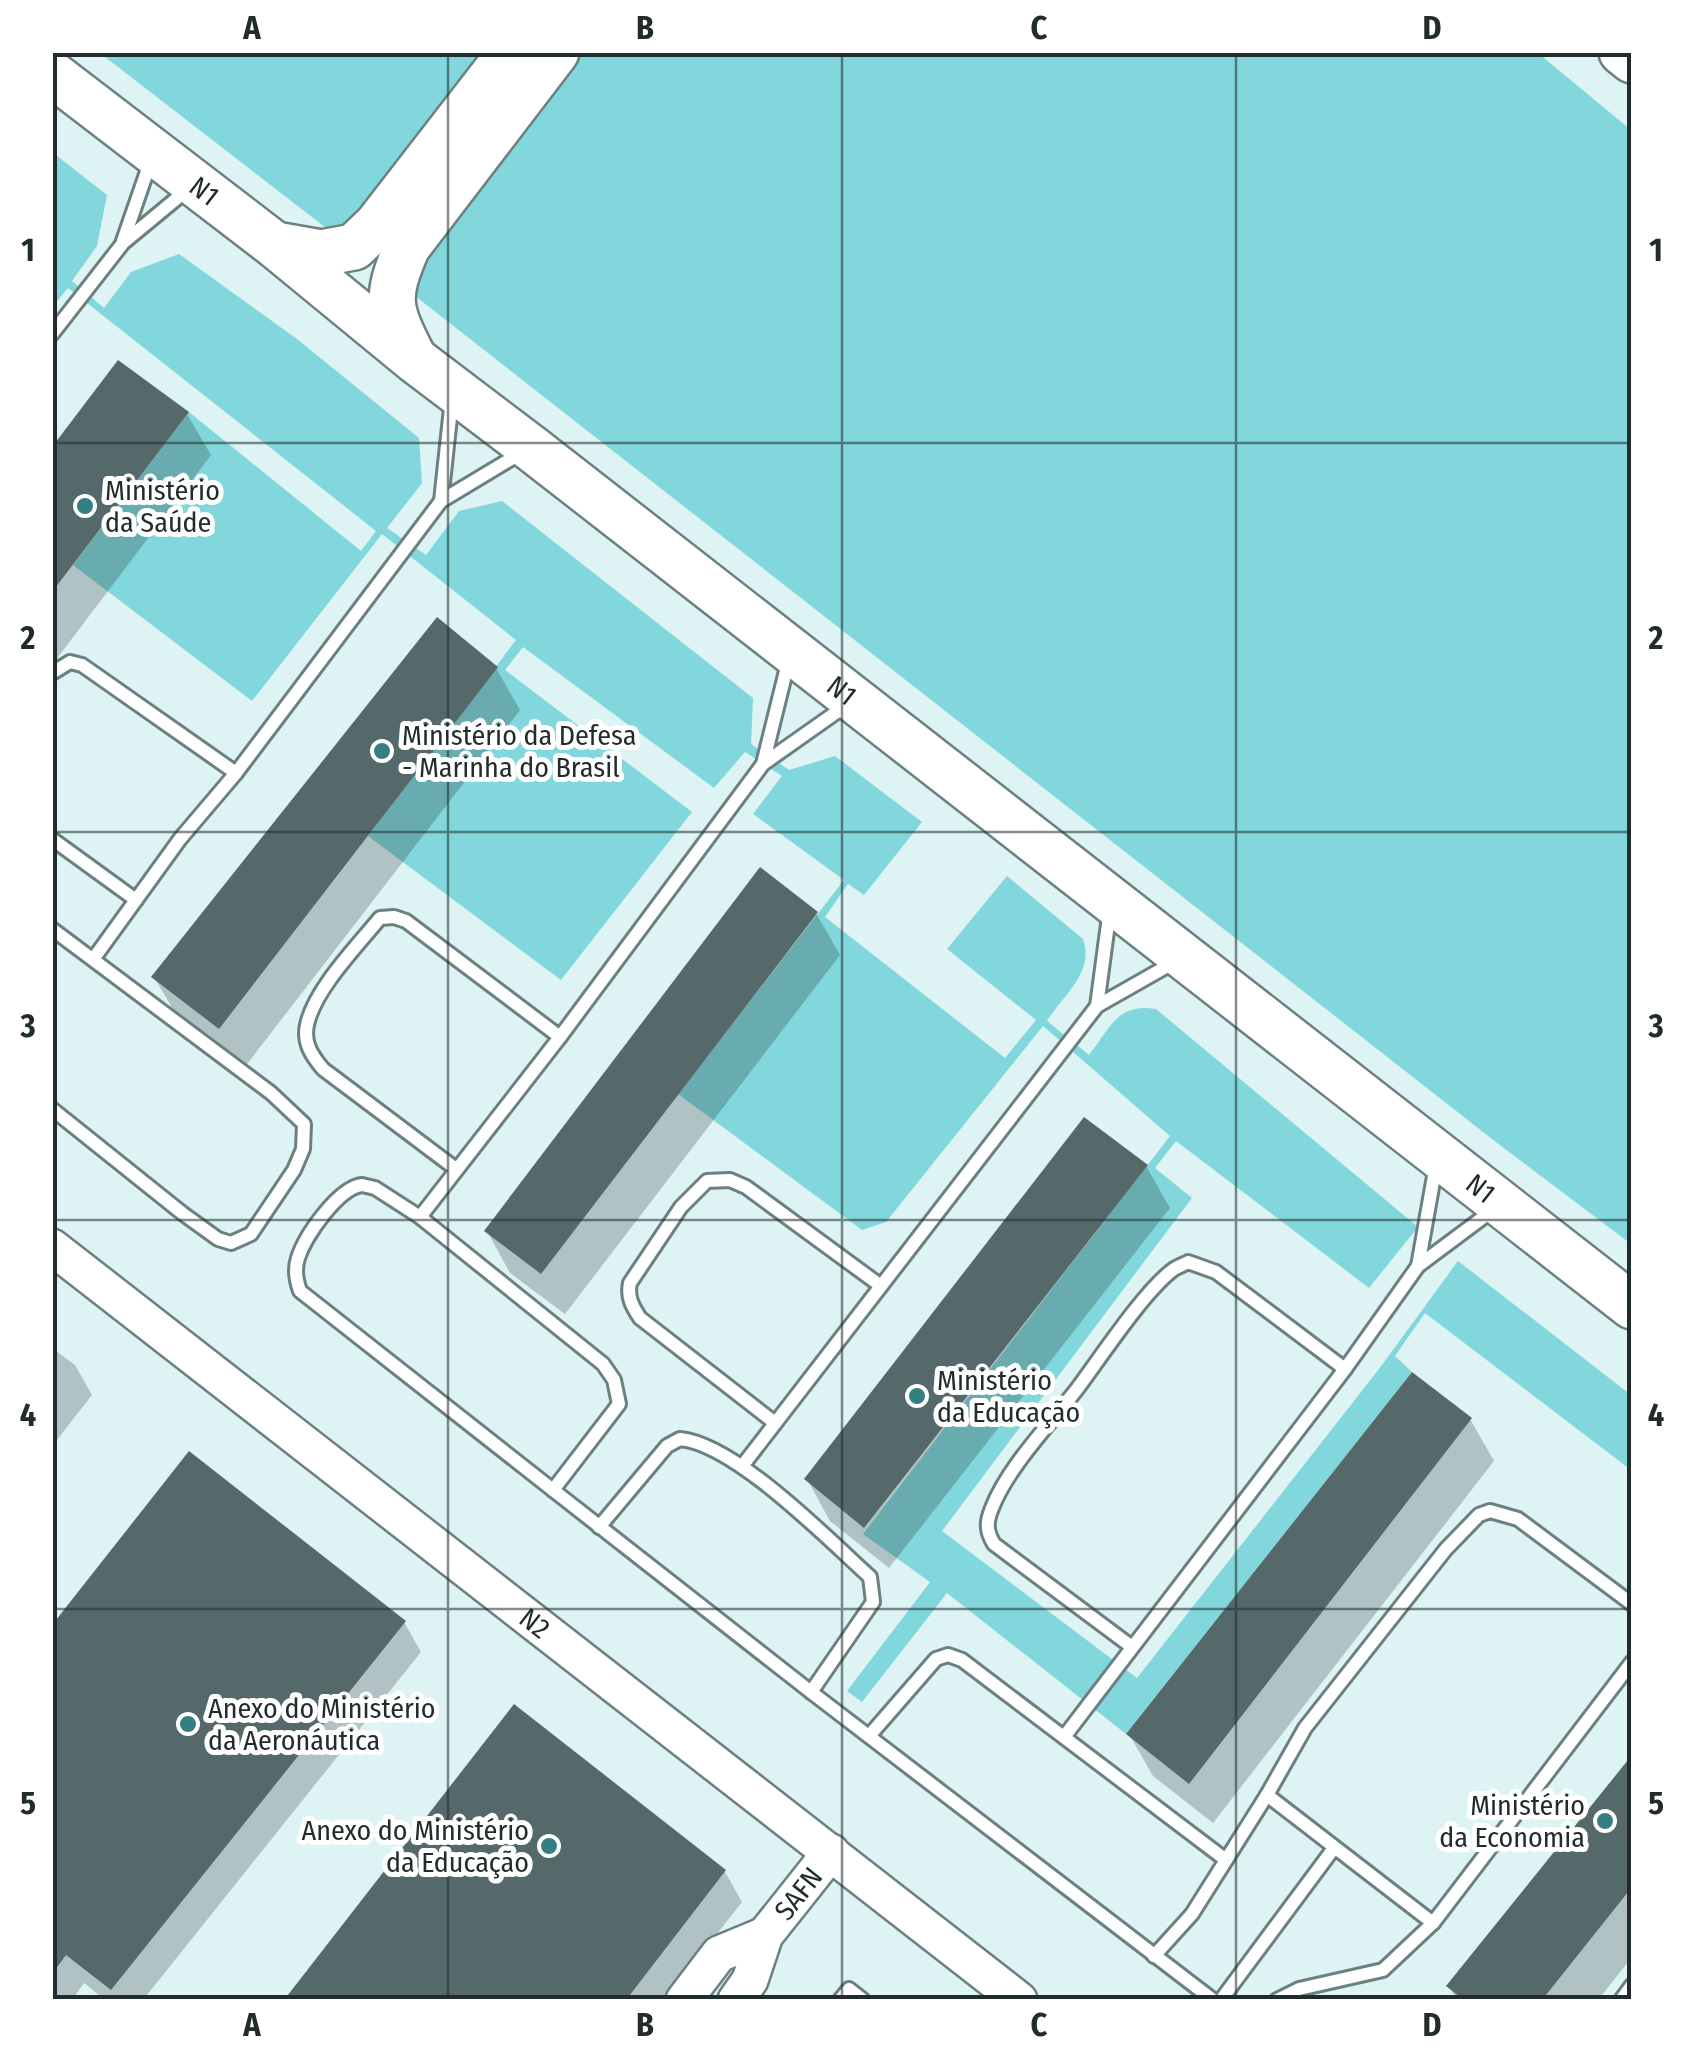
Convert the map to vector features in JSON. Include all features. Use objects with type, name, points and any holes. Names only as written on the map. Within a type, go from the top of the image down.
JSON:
[{"type":"highway","points":[[275,245],[321,253],[354,247],[377,225],[512,52]]},
{"type":"highway","points":[[414,360],[394,318],[391,284],[407,247],[556,52]]},
{"type":"highway","points":[[1622,52],[1632,60]]},
{"type":"highway","name":"N1","points":[[52,74],[1632,1306]]},
{"type":"main road","name":"N2","points":[[52,1247],[1019,2000]]},
{"type":"main road","name":"SAFN","points":[[743,1990],[765,1935],[830,1852]]},
{"type":"main road","name":"SAFN","points":[[719,1954],[765,1935]]},
{"type":"main road","points":[[684,2000],[719,1954],[736,1962],[743,1990]]},
{"type":"lane","points":[[122,243],[154,154]]},
{"type":"lane","points":[[52,334],[122,243],[193,185]]},
{"type":"lane","points":[[442,500],[454,390]]},
{"type":"lane","points":[[94,958],[180,839],[236,773],[442,500],[531,448]]},
{"type":"lane","points":[[763,764],[791,652]]},
{"type":"lane","points":[[52,673],[70,662],[82,664],[236,773]]},
{"type":"lane","points":[[420,1218],[763,764],[854,700]]},
{"type":"lane","points":[[52,839],[136,900]]},
{"type":"lane","points":[[1096,1006],[1112,900]]},
{"type":"lane","points":[[456,1168],[322,1069],[309,1052],[306,1027],[310,1017],[347,958],[380,918],[394,917],[419,930],[560,1037]]},
{"type":"lane","points":[[52,929],[296,1114],[304,1124],[304,1149],[251,1234],[231,1244],[194,1222],[52,1109]]},
{"type":"lane","points":[[744,1465],[1096,1006],[1184,957]]},
{"type":"lane","points":[[1418,1266],[1438,1156]]},
{"type":"lane","points":[[775,1423],[640,1318],[633,1307],[628,1292],[630,1283],[682,1207],[707,1180],[730,1180],[746,1187],[881,1286]]},
{"type":"lane","points":[[552,1490],[619,1404],[614,1380],[603,1364],[420,1218],[374,1188],[354,1186],[342,1193],[298,1255],[300,1291],[552,1490],[599,1527],[811,1692],[1213,2000]]},
{"type":"lane","points":[[1064,1736],[1345,1368],[1418,1266],[1500,1204]]},
{"type":"lane","points":[[1132,1647],[994,1544],[986,1524],[1009,1477],[1129,1320],[1174,1268],[1188,1262],[1216,1272],[1345,1368]]},
{"type":"lane","points":[[599,1527],[667,1446],[680,1440],[710,1447],[744,1465],[870,1577],[872,1602],[811,1692]]},
{"type":"lane","points":[[1154,1956],[1192,1914],[1268,1795],[1304,1728],[1478,1514],[1490,1511],[1518,1518],[1632,1604]]},
{"type":"lane","points":[[869,1736],[936,1660],[948,1655],[976,1668],[1226,1860]]},
{"type":"lane","points":[[1277,2000],[1299,1989],[1383,1970],[1433,1923],[1632,1662]]},
{"type":"lane","points":[[1268,1795],[1433,1923]]},
{"type":"lane","points":[[1220,2000],[1334,1848]]},
{"type":"lane","points":[[1621,2000],[1632,1986]]},
{"type":"lane","points":[[840,2000],[849,1988],[862,2000]]},
{"type":"shaded area","points":[[100,53],[493,53],[429,133],[346,223],[330,231]]},
{"type":"shaded area","points":[[572,53],[1538,53],[1631,130],[1631,1244],[410,292],[408,278]]},
{"type":"shaded area","points":[[52,152],[107,195],[97,246],[72,281],[104,308],[131,272],[179,254],[297,339],[419,438],[422,483],[387,528],[426,555],[459,511],[502,501],[753,698],[751,744],[789,770],[835,756],[922,822],[864,895],[848,884],[825,917],[1005,1058],[1036,1020],[947,949],[1007,876],[1083,939],[1086,951],[1081,973],[1047,1021],[1089,1055],[1123,1014],[1156,1009],[1418,1227],[1369,1288],[1176,1141],[1155,1168],[1192,1198],[942,1531],[1137,1678],[1379,1369],[1458,1261],[1631,1395],[1631,1470],[1425,1313],[1395,1356],[1412,1372],[1126,1734],[947,1593],[862,1702],[847,1691],[930,1582],[863,1534],[1170,1136],[1043,1026],[886,1222],[862,1230],[678,1094],[844,880],[753,814],[782,776],[745,752],[714,788],[523,647],[505,670],[692,812],[561,980],[368,836],[516,640],[382,534],[252,701],[73,565],[189,412],[361,551],[376,531],[68,288],[53,306]]},
{"type":"building","name":"Ministério da Saúde","points":[[118,360],[189,412],[52,592],[52,447]]},
{"type":"building","name":"Ministério da Defesa - Marinha do Brasil","points":[[437,617],[498,667],[219,1029],[151,977]]},
{"type":"building","points":[[760,867],[818,912],[541,1274],[484,1231]]},
{"type":"building","name":"Ministério da Educação","points":[[1084,1117],[1148,1165],[864,1528],[804,1479]]},
{"type":"building","points":[[1412,1372],[1472,1418],[1189,1784],[1126,1734]]},
{"type":"building","name":"Anexo do Ministério da Aeronáutica","points":[[189,1451],[406,1621],[111,1990],[66,1955],[52,1974],[52,1625]]},
{"type":"building","name":"Anexo do Ministério da Educação","points":[[514,1704],[726,1870],[626,2000],[284,2000]]},
{"type":"building","name":"Ministério da Economia","points":[[1632,1755],[1632,1887],[1542,2000],[1464,2000],[1446,1986]]},
{"type":"place","name":"Ministério da Saúde","points":[[85,506]]},
{"type":"place","name":"Ministério da Defesa - Marinha do Brasil","points":[[382,751]]},
{"type":"place","name":"Ministério da Educação","points":[[917,1396]]},
{"type":"place","name":"Anexo do Ministério da Aeronáutica","points":[[188,1724]]},
{"type":"place","name":"Ministério da Economia","points":[[1605,1821]]},
{"type":"place","name":"Anexo do Ministério da Educação","points":[[549,1846]]}]
